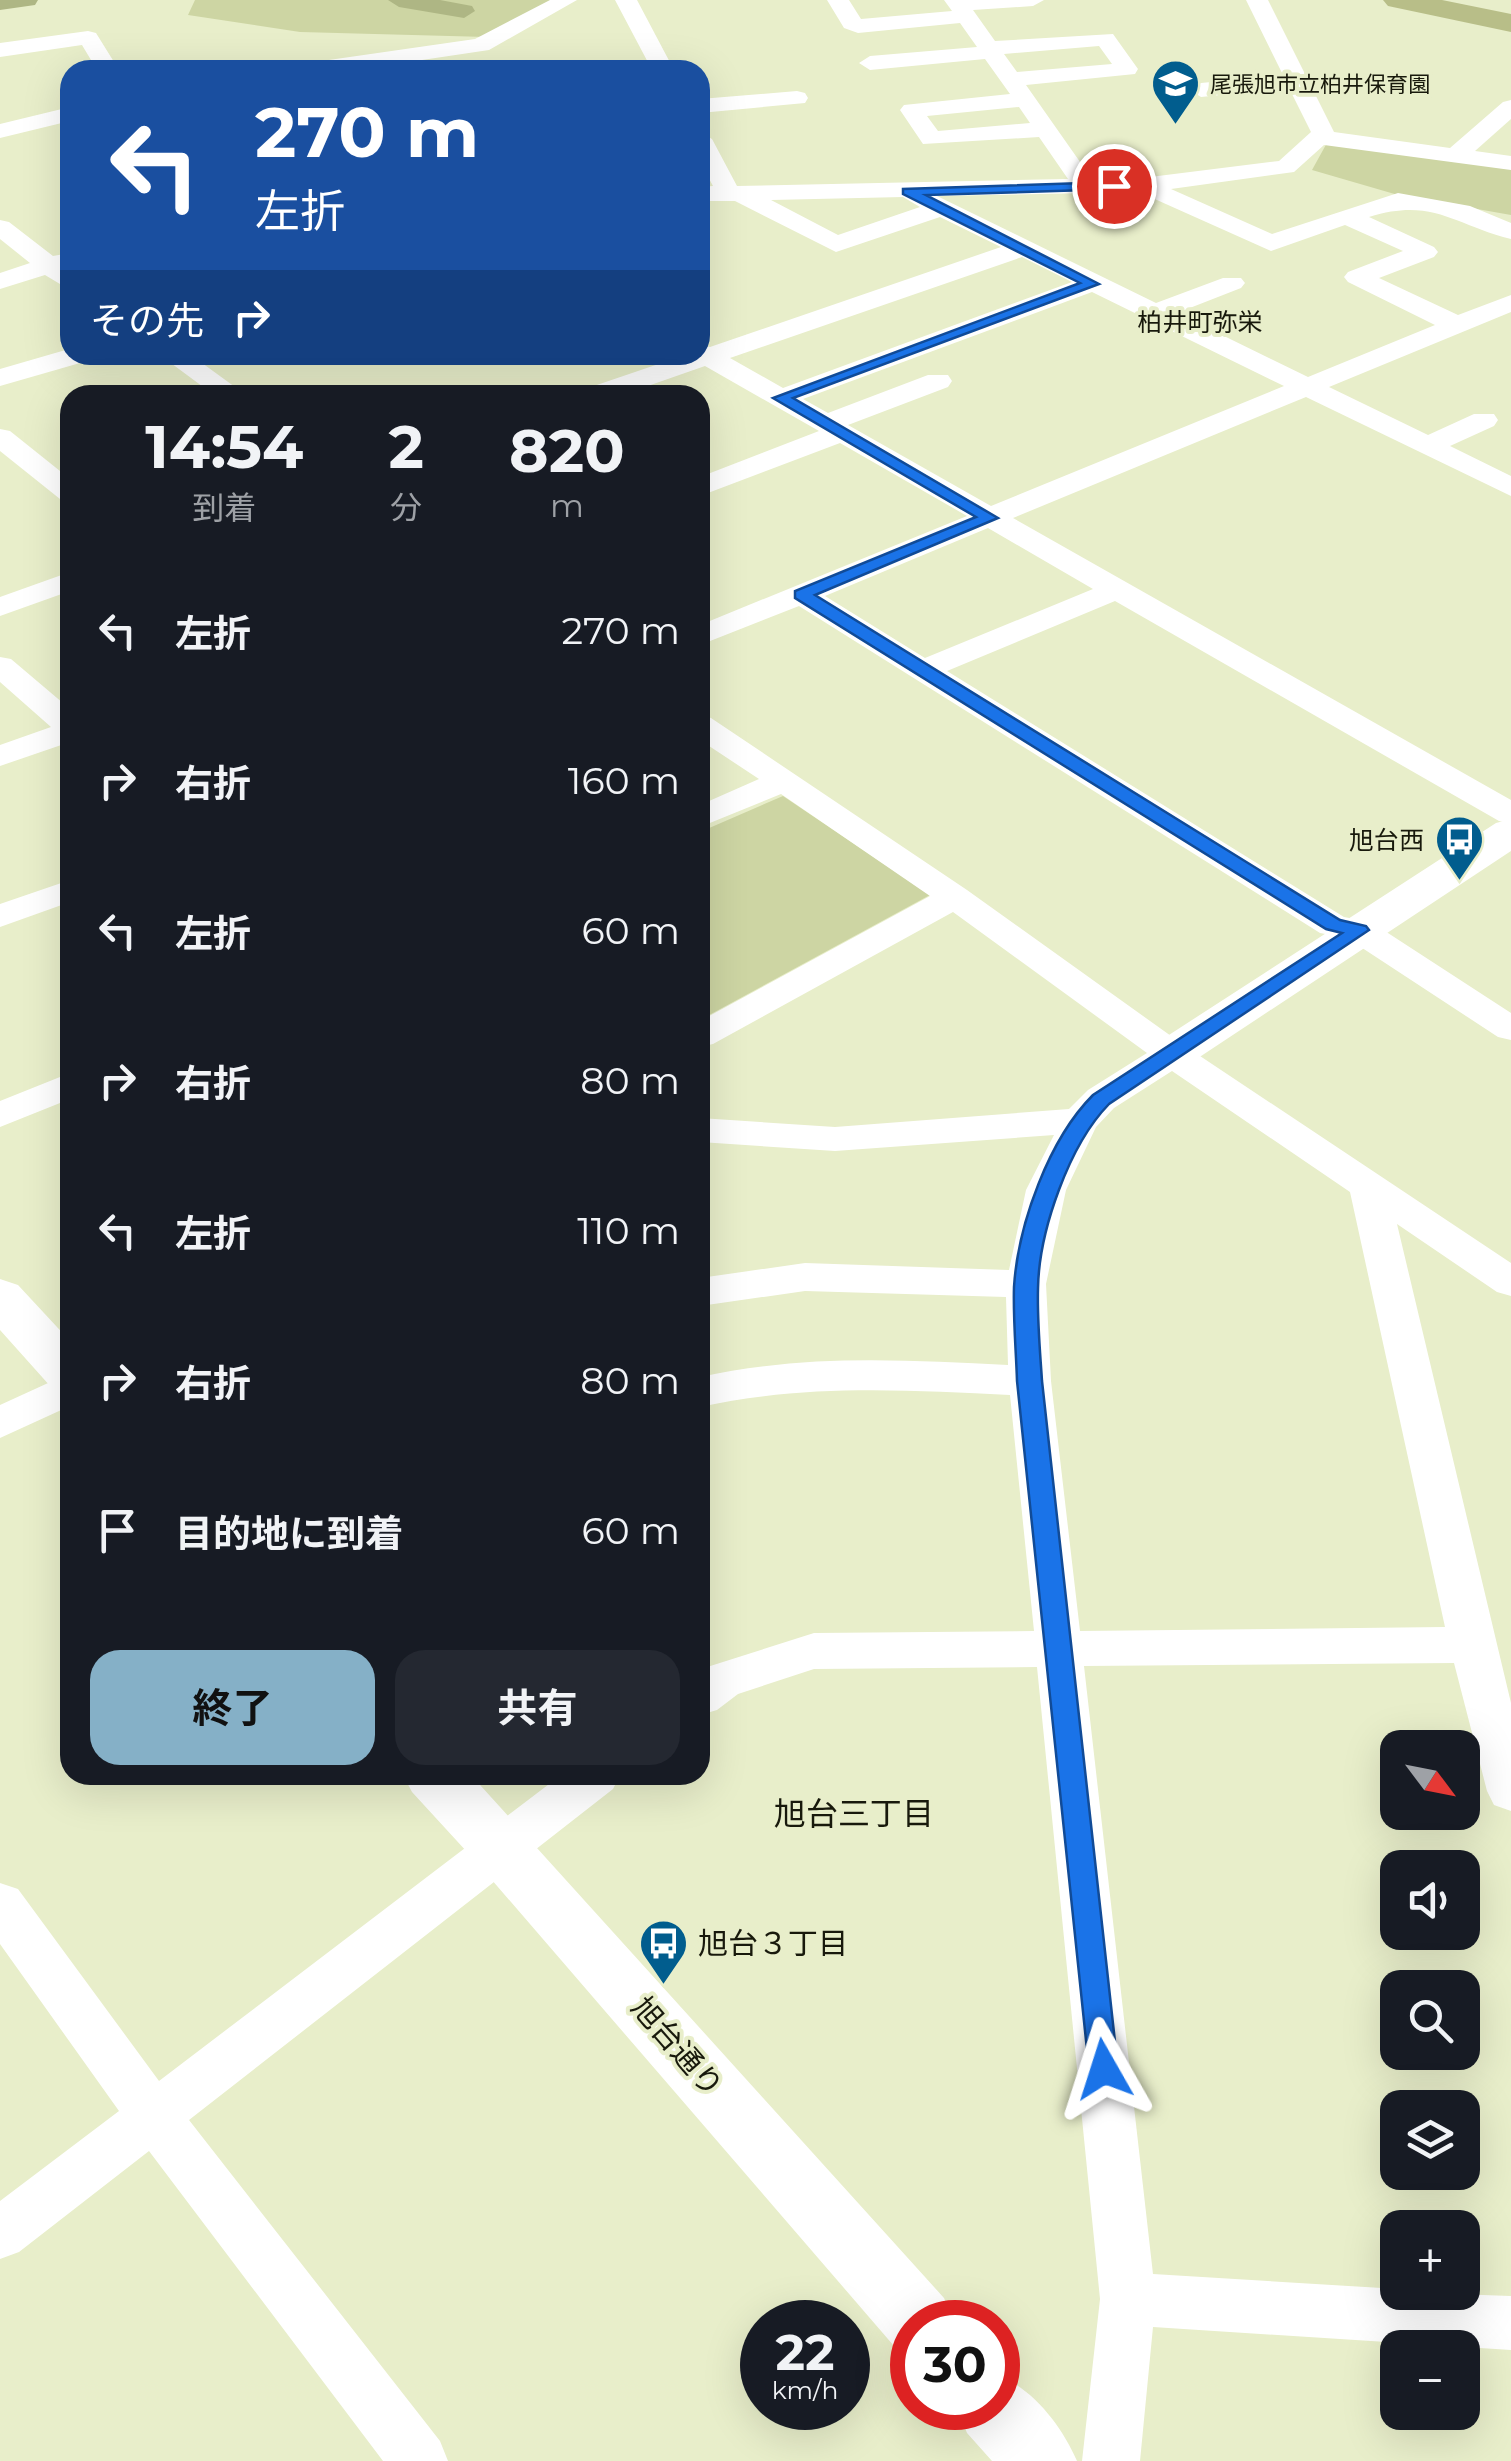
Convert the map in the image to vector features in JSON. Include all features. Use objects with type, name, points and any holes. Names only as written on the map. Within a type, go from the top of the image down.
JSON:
[{"type":"main road","points":[[1398,0],[1511,23]]},
{"type":"street","points":[[387,60],[481,46],[566,0]]},
{"type":"street","points":[[626,0],[658,60]]},
{"type":"street","points":[[838,0],[858,26],[960,7],[1033,0]]},
{"type":"street","points":[[710,194],[1086,187],[1286,167],[1323,133],[1257,0]]},
{"type":"street","points":[[960,7],[1086,187]]},
{"type":"street","points":[[0,50],[88,38],[102,60]]},
{"type":"street","points":[[870,62],[1106,39],[1127,69],[1010,80]]},
{"type":"street","points":[[1201,90],[1296,80]]},
{"type":"street","points":[[710,105],[797,98]]},
{"type":"street","points":[[1025,100],[912,110],[930,139],[1045,129]]},
{"type":"street","points":[[1456,154],[1511,107]]},
{"type":"street","points":[[0,132],[60,117]]},
{"type":"street","points":[[1319,137],[1511,163]]},
{"type":"street","points":[[710,155],[735,194],[836,244],[941,208]]},
{"type":"street","points":[[1142,184],[1271,243],[1398,200],[1461,211],[1511,232]]},
{"type":"street","points":[[908,192],[1511,487]]},
{"type":"street","points":[[1346,216],[1424,252],[1357,277],[1458,325]]},
{"type":"street","points":[[0,227],[60,267]]},
{"type":"street","points":[[710,351],[1023,248]]},
{"type":"street","points":[[0,281],[60,270]]},
{"type":"street","points":[[781,398],[1092,284]]},
{"type":"street","points":[[1153,313],[1232,284]]},
{"type":"street","points":[[710,632],[1511,303]]},
{"type":"street","points":[[710,358],[1511,814]]},
{"type":"street","points":[[0,378],[60,360]]},
{"type":"street","points":[[187,365],[217,385]]},
{"type":"street","points":[[621,385],[673,365]]},
{"type":"street","points":[[710,483],[938,381]]},
{"type":"street","points":[[1426,446],[1484,420]]},
{"type":"street","points":[[0,438],[60,485]]},
{"type":"street","points":[[0,607],[60,585]]},
{"type":"street","points":[[923,670],[1116,590]]},
{"type":"street","points":[[801,594],[1333,924],[1358,930],[1511,1029]]},
{"type":"street","points":[[0,666],[60,719]]},
{"type":"street","points":[[0,756],[60,732]]},
{"type":"street","points":[[710,732],[955,897],[1172,1054],[1511,1282]]},
{"type":"street","points":[[710,813],[781,782]]},
{"type":"street","points":[[1111,2461],[1128,2299],[1030,1381],[1026,1284],[1046,1190],[1080,1120],[1101,1100],[1511,832]]},
{"type":"street","points":[[0,916],[60,894]]},
{"type":"street","points":[[710,1031],[955,897]]},
{"type":"street","points":[[0,1115],[60,1090]]},
{"type":"street","points":[[710,1131],[835,1139],[1080,1120]]},
{"type":"street","points":[[1368,1184],[1472,1645],[1511,1792]]},
{"type":"street","points":[[710,1291],[805,1277],[1026,1284]]},
{"type":"street","points":[[0,1297],[60,1363]]},
{"type":"street","points":[[710,1384],[830,1374],[1030,1381]]},
{"type":"street","points":[[0,1423],[60,1393]]},
{"type":"street","points":[[710,1689],[721,1681],[814,1651],[1472,1645]]},
{"type":"street","name":"旭台通り","points":[[442,1785],[900,2300]]},
{"type":"street","points":[[0,2234],[583,1785]]},
{"type":"street","points":[[0,1904],[152,2114],[419,2461]]},
{"type":"street","points":[[1128,2299],[1511,2323]]},
{"type":"street","points":[[1013,2430],[1040,2461]]},
{"type":"green space","points":[[195,0],[552,0],[487,37],[300,32],[188,15]]},
{"type":"green space","points":[[1328,141],[1511,169],[1511,215],[1398,195],[1312,170]]},
{"type":"green space","points":[[783,796],[930,895],[710,1015],[710,828]]},
{"type":"waterway","points":[[0,3],[27,0]]},
{"type":"waterway","points":[[399,0],[464,11]]},
{"type":"place","name":"尾張旭市立柏井保育園","points":[[1175,126]]},
{"type":"place","name":"旭台西","points":[[1459,882]]},
{"type":"place","name":"旭台３丁目","points":[[663,1986]]},
{"type":"district","name":"柏井町弥栄","points":[[1200,322]]},
{"type":"district","name":"旭台三丁目","points":[[854,1814]]},
{"type":"route","points":[[1104,2069],[1030,1381],[1026,1284],[1046,1190],[1080,1120],[1101,1100],[1358,930],[1333,924],[801,594],[990,518],[781,398],[1092,284],[908,192],[1114,186]]}]
